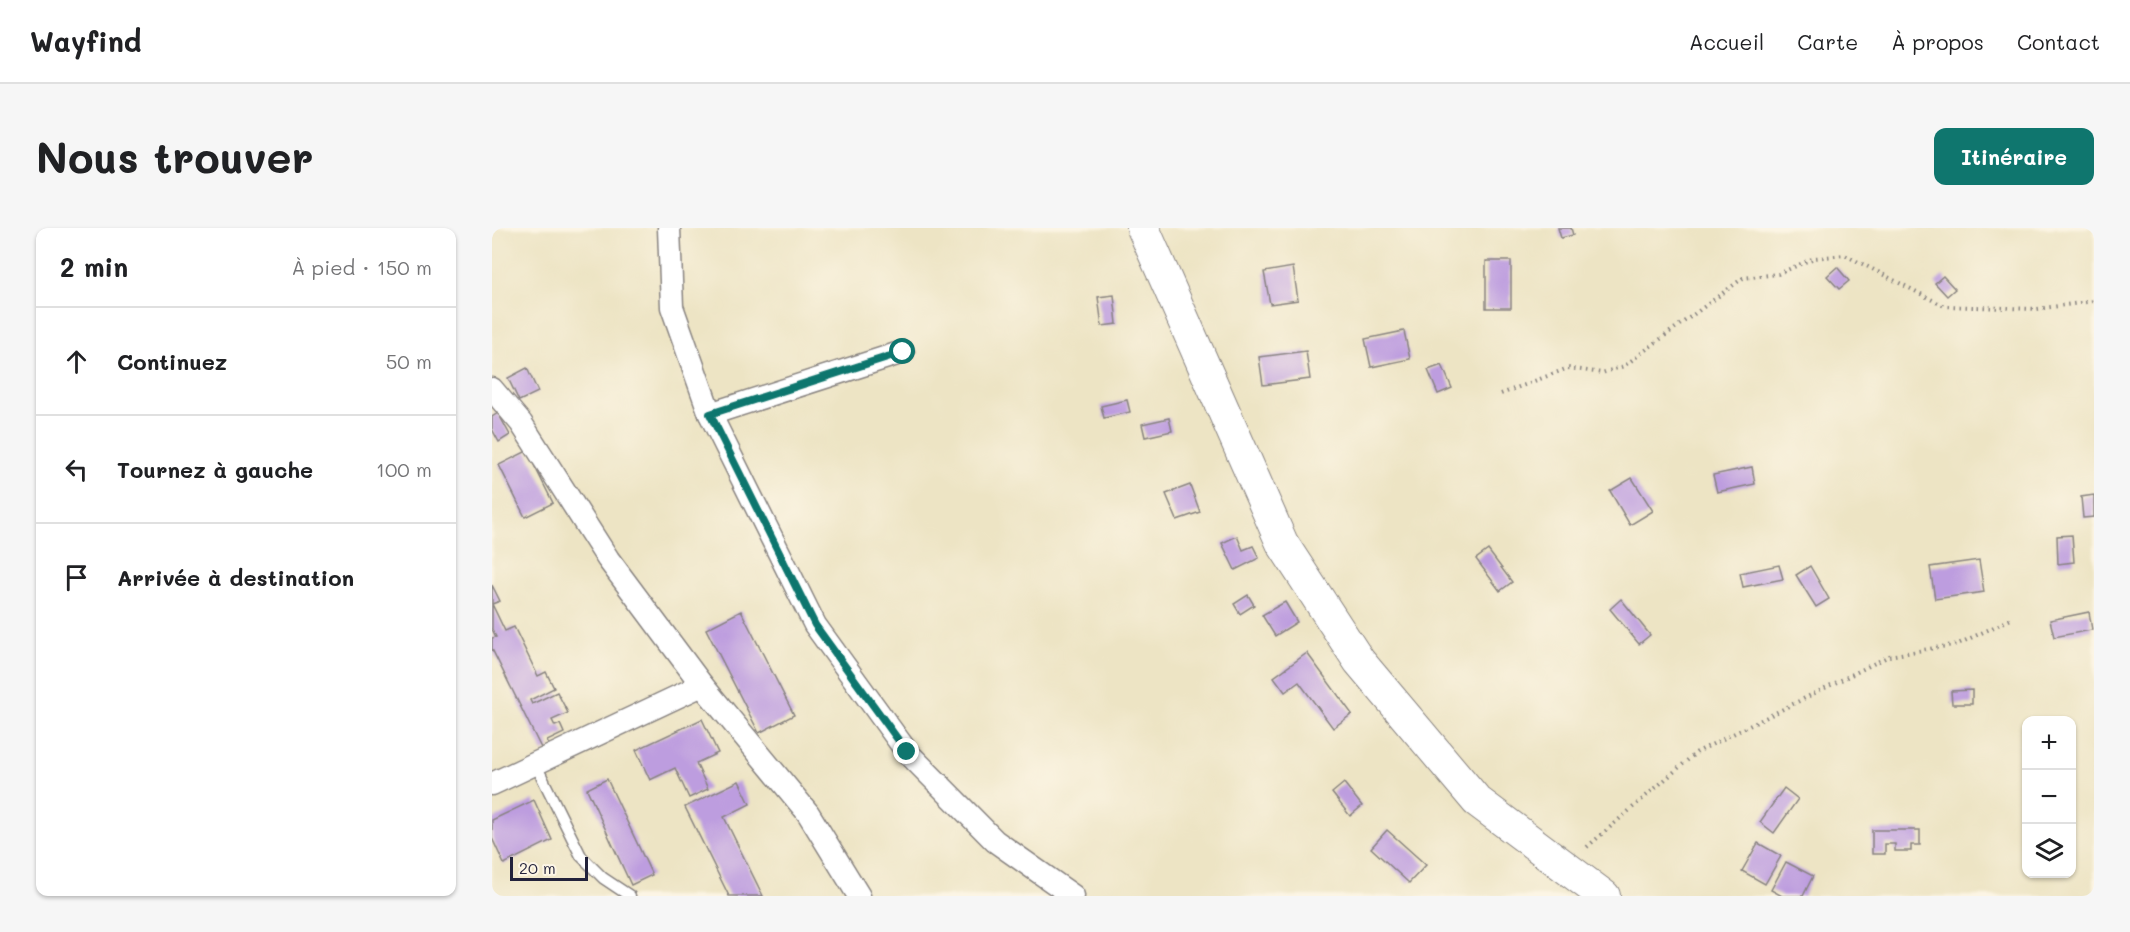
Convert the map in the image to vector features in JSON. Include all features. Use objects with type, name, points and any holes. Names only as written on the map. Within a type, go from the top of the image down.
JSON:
[{"type":"main road","points":[[1143,228],[1282,543],[1359,661],[1477,801],[1604,896]]},
{"type":"street","points":[[669,228],[672,307],[710,414],[815,625],[907,752],[995,841],[1073,896]]},
{"type":"street","points":[[710,414],[903,352]]},
{"type":"street","points":[[492,389],[521,423],[608,559],[702,685],[808,813],[859,896]]},
{"type":"street","points":[[492,784],[702,685]]},
{"type":"lane","points":[[535,763],[581,856],[603,878],[630,896]]},
{"type":"path","points":[[1501,394],[1568,368],[1602,373],[1624,366],[1743,278],[1778,274],[1814,258],[1845,255],[1944,306],[2037,309],[2094,301]]},
{"type":"path","points":[[1563,867],[1697,752],[1889,656],[1958,644],[2013,618]]},
{"type":"building","points":[[1558,228],[1571,228],[1573,235],[1561,238]]},
{"type":"building","points":[[1486,261],[1511,261],[1511,308],[1486,308]]},
{"type":"building","points":[[1293,267],[1298,300],[1270,304],[1264,272]]},
{"type":"building","points":[[1837,267],[1849,281],[1839,289],[1827,276]]},
{"type":"building","points":[[1943,276],[1955,289],[1947,296],[1935,283]]},
{"type":"building","points":[[1114,295],[1117,324],[1102,326],[1098,297]]},
{"type":"building","points":[[1404,331],[1410,359],[1371,367],[1365,339]]},
{"type":"building","points":[[1306,351],[1310,379],[1263,385],[1259,357]]},
{"type":"building","points":[[1442,365],[1452,388],[1438,394],[1428,370]]},
{"type":"building","points":[[527,368],[538,392],[519,401],[508,378]]},
{"type":"building","points":[[1127,400],[1130,412],[1104,418],[1101,406]]},
{"type":"building","points":[[498,413],[510,435],[499,442],[492,429],[492,417]]},
{"type":"building","points":[[1169,418],[1172,431],[1145,437],[1142,424]]},
{"type":"building","points":[[527,451],[553,503],[525,517],[499,465]]},
{"type":"building","points":[[1752,467],[1755,484],[1717,492],[1713,475]]},
{"type":"building","points":[[1632,478],[1653,511],[1630,525],[1610,491]]},
{"type":"building","points":[[1190,485],[1200,512],[1177,520],[1166,494]]},
{"type":"building","points":[[2094,495],[2094,517],[2083,518],[2081,497]]},
{"type":"building","points":[[2072,535],[2074,562],[2058,564],[2057,536]]},
{"type":"building","points":[[1237,536],[1243,550],[1253,546],[1259,558],[1235,570],[1222,543]]},
{"type":"building","points":[[1488,550],[1512,582],[1500,591],[1476,559]]},
{"type":"building","points":[[1979,560],[1984,592],[1935,599],[1930,567]]},
{"type":"building","points":[[1779,565],[1783,579],[1743,587],[1740,573]]},
{"type":"building","points":[[1810,566],[1829,599],[1816,607],[1796,575]]},
{"type":"building","points":[[492,585],[500,601],[492,604]]},
{"type":"building","points":[[1248,595],[1254,605],[1240,614],[1234,604]]},
{"type":"building","points":[[1621,599],[1650,635],[1639,644],[1610,609]]},
{"type":"building","points":[[1285,602],[1297,622],[1275,636],[1262,615]]},
{"type":"building","points":[[492,604],[505,631],[514,627],[538,676],[546,672],[554,688],[530,700],[532,704],[557,692],[568,713],[552,720],[555,726],[560,724],[564,733],[547,741],[550,748],[543,752],[492,649],[492,638],[496,637],[492,629]]},
{"type":"building","points":[[741,611],[794,715],[759,733],[706,629]]},
{"type":"building","points":[[2089,612],[2092,630],[2054,637],[2050,620]]},
{"type":"building","points":[[1307,653],[1352,714],[1333,728],[1299,682],[1285,692],[1274,677]]},
{"type":"building","points":[[1972,690],[1972,704],[1952,704],[1951,691]]},
{"type":"building","points":[[702,719],[718,753],[696,763],[708,789],[689,798],[675,768],[650,780],[636,750]]},
{"type":"building","points":[[607,779],[652,875],[631,885],[587,789]]},
{"type":"building","points":[[739,781],[750,804],[724,817],[763,896],[729,896],[685,807]]},
{"type":"building","points":[[1344,783],[1362,806],[1350,816],[1332,793]]},
{"type":"building","points":[[1784,788],[1798,799],[1774,833],[1760,822]]},
{"type":"building","points":[[534,800],[552,840],[504,864],[492,838],[492,820]]},
{"type":"building","points":[[1387,830],[1426,865],[1409,883],[1371,848]]},
{"type":"building","points":[[1872,830],[1920,830],[1920,845],[1911,845],[1911,851],[1895,851],[1895,844],[1885,844],[1885,854],[1872,854]]},
{"type":"building","points":[[1758,843],[1781,856],[1765,884],[1742,871]]},
{"type":"building","points":[[1786,862],[1813,876],[1803,896],[1782,896],[1771,890]]},
{"type":"route","points":[[903,352],[710,414],[815,625],[907,752]]}]
